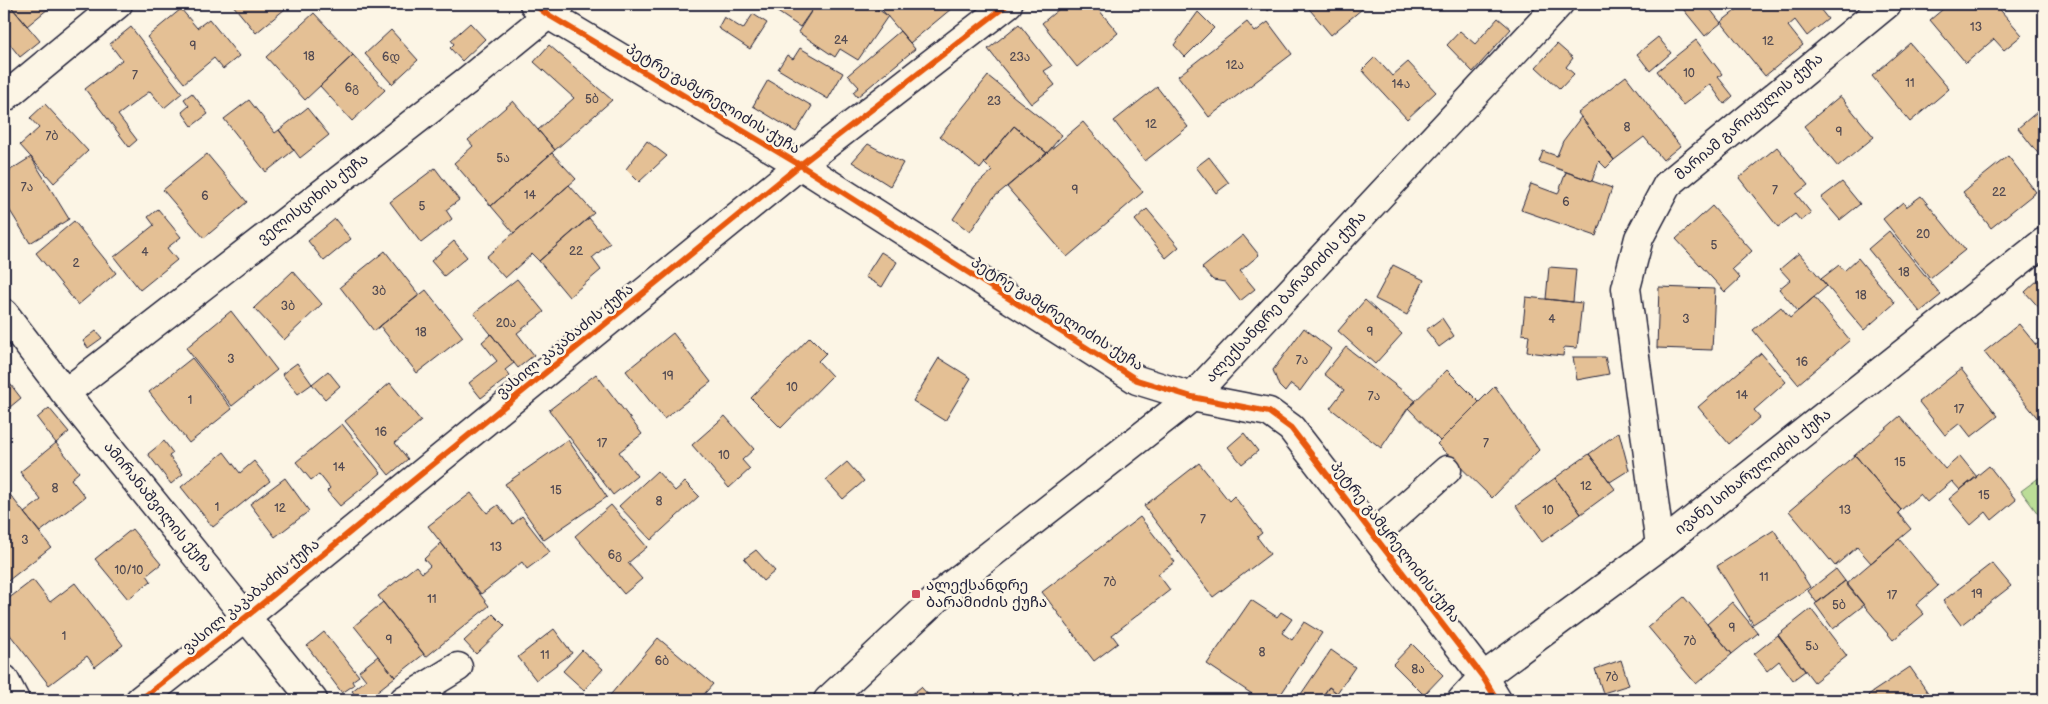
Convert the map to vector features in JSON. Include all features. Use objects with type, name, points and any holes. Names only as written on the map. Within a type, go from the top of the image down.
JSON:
[{"type":"street","points":[[4,98],[118,4]]},
{"type":"street","name":"ვასილ კაკაბაძის ქუჩა","points":[[140,700],[246,617],[800,165],[1008,4]]},
{"type":"street","name":"ალექსანდრე ბარამიძის ქუჩა","points":[[828,700],[949,587],[1192,397],[1559,4]]},
{"type":"street","name":"მარიამ გარიყულის ქუჩა","points":[[1660,546],[1626,288],[1639,238],[1667,185],[1887,4]]},
{"type":"street","name":"პეტრე გამყრელიძის ქუჩა","points":[[547,7],[800,165],[1137,380],[1192,397],[1270,412],[1291,428],[1483,677],[1497,700]]},
{"type":"street","name":"ველისციხის ქუჩა","points":[[65,393],[468,80],[547,7]]},
{"type":"street","name":"ივანე სიხარულიძის ქუჩა","points":[[1462,700],[1483,677],[1660,546],[2044,242]]},
{"type":"street","name":"ამირანაშვილის ქუჩა","points":[[4,313],[65,393],[313,700]]},
{"type":"street","points":[[1374,535],[1447,470]]},
{"type":"street","points":[[404,700],[458,667]]},
{"type":"street","points":[[4,679],[15,700]]},
{"type":"green space","points":[[2044,474],[2044,522],[2021,491]]},
{"type":"building","points":[[4,4],[9,4],[40,41],[20,57],[4,37]]},
{"type":"building","points":[[9,4],[54,4],[27,26]]},
{"type":"building","points":[[232,4],[291,4],[256,33]]},
{"type":"building","points":[[781,4],[816,4],[800,27],[776,11]]},
{"type":"building","points":[[816,4],[870,4],[888,16],[858,60],[840,49],[835,57],[798,32]]},
{"type":"building","points":[[877,4],[957,4],[910,43]]},
{"type":"building","points":[[1065,4],[1094,4],[1118,33],[1077,67],[1042,23]]},
{"type":"building","points":[[1262,4],[1276,4],[1268,11]]},
{"type":"building","points":[[1305,4],[1368,4],[1331,35]]},
{"type":"building","points":[[1679,4],[1706,4],[1721,23],[1705,36]]},
{"type":"building","points":[[1744,4],[1816,4],[1828,19],[1807,36],[1795,20],[1788,26],[1803,45],[1765,76],[1721,22]]},
{"type":"building","points":[[1949,4],[1995,4],[2022,35],[2004,50],[1994,39],[1966,63],[1930,20]]},
{"type":"building","points":[[181,9],[197,28],[209,19],[239,56],[223,69],[214,58],[184,83],[147,37]]},
{"type":"building","points":[[1198,12],[1214,28],[1185,57],[1174,45]]},
{"type":"building","points":[[314,13],[353,55],[305,100],[266,57]]},
{"type":"building","points":[[753,14],[767,23],[750,49],[718,28],[724,17],[743,29]]},
{"type":"building","points":[[1498,18],[1511,29],[1473,72],[1447,45],[1460,31],[1475,44]]},
{"type":"building","points":[[1247,22],[1255,32],[1268,22],[1292,54],[1209,117],[1178,76]]},
{"type":"building","points":[[470,23],[485,39],[462,61],[450,48],[454,44],[451,40]]},
{"type":"building","points":[[1019,24],[1052,66],[1044,71],[1055,85],[1031,104],[988,49]]},
{"type":"building","points":[[131,27],[182,93],[164,108],[150,91],[118,115],[137,140],[129,147],[85,89],[122,60],[110,44]]},
{"type":"building","points":[[391,30],[418,60],[392,84],[365,54]]},
{"type":"building","points":[[900,31],[915,49],[857,97],[853,92],[859,87],[848,75]]},
{"type":"building","points":[[1658,37],[1671,53],[1650,71],[1637,54]]},
{"type":"building","points":[[1696,40],[1722,74],[1718,77],[1733,96],[1724,104],[1710,84],[1683,105],[1657,71]]},
{"type":"building","points":[[1910,43],[1949,89],[1910,122],[1872,76]]},
{"type":"building","points":[[1557,44],[1573,58],[1566,67],[1574,74],[1560,89],[1536,67]]},
{"type":"building","points":[[549,45],[612,100],[555,150],[538,130],[574,98],[534,62]]},
{"type":"building","points":[[800,48],[843,73],[828,99],[778,69],[787,55],[793,59]]},
{"type":"building","points":[[353,55],[385,90],[352,121],[320,86]]},
{"type":"building","points":[[1375,57],[1392,76],[1408,62],[1436,92],[1407,119],[1362,70]]},
{"type":"building","points":[[988,76],[1062,135],[1047,153],[1014,126],[980,169],[940,136]]},
{"type":"building","points":[[1626,76],[1680,146],[1663,160],[1644,137],[1614,160],[1578,113]]},
{"type":"building","points":[[768,80],[812,106],[796,132],[753,106]]},
{"type":"building","points":[[1157,87],[1188,127],[1145,161],[1114,121]]},
{"type":"building","points":[[192,93],[208,114],[192,126],[182,112],[189,106],[184,99]]},
{"type":"building","points":[[1840,96],[1874,137],[1838,167],[1804,126]]},
{"type":"building","points":[[249,100],[275,133],[279,130],[294,150],[266,172],[224,119]]},
{"type":"building","points":[[513,101],[555,150],[491,206],[454,163],[473,146],[468,140]]},
{"type":"building","points":[[45,104],[88,151],[54,183],[20,145],[39,128],[30,118]]},
{"type":"building","points":[[2044,106],[2044,161],[2018,128]]},
{"type":"building","points":[[307,108],[329,135],[300,158],[279,130]]},
{"type":"building","points":[[1581,117],[1614,160],[1606,168],[1599,161],[1592,181],[1539,162],[1543,151],[1557,156],[1563,141]]},
{"type":"building","points":[[1083,122],[1143,192],[1067,257],[1007,187]]},
{"type":"building","points":[[1014,126],[1047,153],[993,198],[970,232],[953,219],[975,186],[992,171],[984,163]]},
{"type":"building","points":[[647,141],[667,156],[639,182],[626,169]]},
{"type":"building","points":[[868,144],[903,163],[890,186],[852,162]]},
{"type":"building","points":[[1777,147],[1808,185],[1796,194],[1811,213],[1801,221],[1795,214],[1778,227],[1739,178]]},
{"type":"building","points":[[552,153],[576,179],[514,233],[491,206]]},
{"type":"building","points":[[207,154],[247,202],[204,238],[163,190]]},
{"type":"building","points":[[2008,156],[2036,192],[1991,228],[1963,192]]},
{"type":"building","points":[[31,157],[69,219],[30,243],[4,201],[4,174]]},
{"type":"building","points":[[1209,157],[1229,183],[1216,193],[1196,167]]},
{"type":"building","points":[[435,168],[459,200],[446,210],[452,219],[421,243],[390,202]]},
{"type":"building","points":[[1566,172],[1612,188],[1596,236],[1521,210],[1531,184],[1558,194]]},
{"type":"building","points":[[1842,182],[1860,204],[1840,220],[1821,198]]},
{"type":"building","points":[[569,185],[594,213],[539,261],[532,254],[505,278],[486,257]]},
{"type":"building","points":[[1921,196],[1965,250],[1930,278],[1883,219],[1903,202],[1906,207]]},
{"type":"building","points":[[1712,206],[1752,251],[1732,269],[1740,278],[1725,292],[1676,239]]},
{"type":"building","points":[[158,209],[181,237],[167,248],[177,260],[140,290],[114,257],[154,225],[148,217]]},
{"type":"building","points":[[1147,209],[1179,247],[1166,258],[1135,220]]},
{"type":"building","points":[[589,218],[610,243],[592,258],[601,270],[569,297],[539,261]]},
{"type":"building","points":[[335,219],[351,239],[324,261],[308,241]]},
{"type":"building","points":[[74,221],[116,273],[78,305],[36,253]]},
{"type":"building","points":[[1889,231],[1941,295],[1920,312],[1868,249]]},
{"type":"building","points":[[1243,235],[1259,255],[1240,271],[1255,289],[1240,301],[1225,282],[1213,280],[1202,268]]},
{"type":"building","points":[[454,241],[467,257],[444,276],[431,261]]},
{"type":"building","points":[[385,251],[419,295],[374,331],[340,287]]},
{"type":"building","points":[[881,252],[897,262],[882,287],[865,277]]},
{"type":"building","points":[[1799,253],[1827,286],[1798,311],[1779,289],[1790,280],[1780,269]]},
{"type":"building","points":[[1858,258],[1895,303],[1864,330],[1821,279],[1839,265],[1844,271]]},
{"type":"building","points":[[1393,265],[1424,280],[1407,315],[1375,299]]},
{"type":"building","points":[[1549,267],[1576,269],[1573,302],[1546,299]]},
{"type":"building","points":[[293,271],[322,304],[284,340],[254,308]]},
{"type":"building","points":[[517,279],[544,312],[517,333],[534,355],[518,368],[474,313]]},
{"type":"building","points":[[2039,279],[2044,285],[2044,313],[2025,292]]},
{"type":"building","points":[[1659,287],[1715,289],[1712,350],[1657,348]]},
{"type":"building","points":[[426,290],[463,337],[417,373],[380,326]]},
{"type":"building","points":[[1526,297],[1582,303],[1577,348],[1564,347],[1563,356],[1527,352],[1529,335],[1522,334]]},
{"type":"building","points":[[1814,297],[1850,340],[1798,384],[1753,330],[1781,307],[1790,318]]},
{"type":"building","points":[[1365,300],[1402,334],[1375,364],[1338,331]]},
{"type":"building","points":[[231,311],[277,370],[232,406],[186,348]]},
{"type":"building","points":[[1442,318],[1454,336],[1439,347],[1426,330]]},
{"type":"building","points":[[2019,324],[2036,345],[2044,339],[2044,418],[2040,421],[1984,352]]},
{"type":"building","points":[[1304,328],[1331,349],[1300,391],[1291,384],[1285,392],[1279,386],[1273,370]]},
{"type":"building","points":[[96,331],[102,338],[88,348],[83,341]]},
{"type":"building","points":[[673,333],[711,382],[664,419],[626,371]]},
{"type":"building","points":[[491,334],[514,363],[505,370],[510,376],[481,398],[469,383],[497,361],[482,342]]},
{"type":"building","points":[[810,337],[826,353],[818,361],[832,376],[781,428],[751,398]]},
{"type":"building","points":[[1346,347],[1416,401],[1408,408],[1381,448],[1330,408],[1344,390],[1324,374]]},
{"type":"building","points":[[1761,353],[1786,382],[1754,410],[1760,417],[1729,444],[1698,407]]},
{"type":"building","points":[[1573,357],[1605,357],[1609,374],[1577,380]]},
{"type":"building","points":[[192,358],[232,409],[189,443],[149,392]]},
{"type":"building","points":[[939,358],[971,378],[945,421],[913,401]]},
{"type":"building","points":[[297,363],[312,384],[298,394],[282,374]]},
{"type":"building","points":[[1961,369],[1998,416],[1971,437],[1960,423],[1945,435],[1919,402]]},
{"type":"building","points":[[1447,370],[1479,402],[1440,441],[1408,408]]},
{"type":"building","points":[[328,371],[340,386],[325,399],[312,384]]},
{"type":"building","points":[[596,374],[642,434],[619,452],[637,476],[613,495],[549,410]]},
{"type":"building","points":[[4,376],[21,398],[4,412]]},
{"type":"building","points":[[390,383],[421,421],[395,443],[408,459],[389,475],[345,421]]},
{"type":"building","points":[[1495,386],[1539,450],[1492,498],[1437,444]]},
{"type":"building","points":[[49,408],[69,432],[56,443],[37,418]]},
{"type":"building","points":[[725,416],[754,449],[742,460],[750,469],[729,488],[692,445]]},
{"type":"building","points":[[1900,416],[1945,469],[1960,456],[1977,477],[1960,490],[1952,481],[1927,502],[1920,494],[1901,510],[1855,455]]},
{"type":"building","points":[[342,424],[381,473],[340,506],[327,491],[330,488],[319,474],[311,480],[296,462]]},
{"type":"building","points":[[1619,432],[1629,470],[1610,482],[1589,454]]},
{"type":"building","points":[[1244,433],[1258,451],[1242,464],[1228,447]]},
{"type":"building","points":[[568,440],[607,497],[544,540],[505,484]]},
{"type":"building","points":[[164,441],[173,453],[169,456],[183,474],[171,484],[148,454]]},
{"type":"building","points":[[56,443],[79,472],[71,479],[85,497],[40,532],[24,513],[41,500],[20,472]]},
{"type":"building","points":[[224,452],[240,473],[254,461],[270,481],[213,527],[181,487]]},
{"type":"building","points":[[1589,454],[1615,489],[1581,514],[1555,478]]},
{"type":"building","points":[[1855,455],[1901,510],[1898,513],[1911,529],[1871,563],[1857,547],[1835,566],[1789,511]]},
{"type":"building","points":[[847,462],[864,481],[843,499],[826,480]]},
{"type":"building","points":[[1199,463],[1229,501],[1234,496],[1262,533],[1257,537],[1270,554],[1213,597],[1144,506]]},
{"type":"building","points":[[1989,466],[2016,500],[1992,520],[1986,512],[1971,525],[1949,499]]},
{"type":"building","points":[[657,471],[675,491],[685,482],[699,496],[651,540],[619,506]]},
{"type":"building","points":[[285,478],[309,511],[275,537],[250,504]]},
{"type":"building","points":[[1555,478],[1581,514],[1542,542],[1516,506]]},
{"type":"building","points":[[4,487],[51,547],[4,584]]},
{"type":"building","points":[[471,493],[487,513],[498,505],[513,524],[522,516],[550,552],[527,569],[522,562],[481,594],[428,526]]},
{"type":"building","points":[[611,505],[647,547],[628,563],[642,579],[624,594],[575,536]]},
{"type":"building","points":[[1140,517],[1175,562],[1158,574],[1170,590],[1112,635],[1118,643],[1094,661],[1042,592]]},
{"type":"building","points":[[132,529],[161,564],[147,575],[151,581],[128,599],[95,559]]},
{"type":"building","points":[[1774,530],[1810,587],[1753,624],[1717,566]]},
{"type":"building","points":[[1899,539],[1938,586],[1916,605],[1924,614],[1893,640],[1846,584]]},
{"type":"building","points":[[441,543],[489,606],[426,657],[378,596],[416,566],[422,573],[430,566],[424,559]]},
{"type":"building","points":[[756,550],[775,571],[763,581],[744,559]]},
{"type":"building","points":[[1992,563],[2011,586],[1961,625],[1943,601]]},
{"type":"building","points":[[1836,569],[1845,581],[1817,603],[1808,591]]},
{"type":"building","points":[[33,580],[50,602],[75,583],[123,645],[95,667],[87,656],[49,685],[4,627],[4,602]]},
{"type":"building","points":[[1845,581],[1864,605],[1833,629],[1815,604]]},
{"type":"building","points":[[1684,597],[1732,654],[1696,684],[1648,627]]},
{"type":"building","points":[[1251,600],[1277,617],[1281,612],[1292,619],[1282,633],[1292,640],[1304,622],[1322,633],[1277,700],[1261,700],[1207,664]]},
{"type":"building","points":[[383,602],[424,654],[395,677],[354,626]]},
{"type":"building","points":[[1732,602],[1758,633],[1732,654],[1707,624]]},
{"type":"building","points":[[1811,609],[1847,656],[1814,682],[1778,635]]},
{"type":"building","points":[[493,614],[505,626],[476,654],[464,641]]},
{"type":"building","points":[[554,629],[572,653],[536,680],[518,657]]},
{"type":"building","points":[[324,632],[359,676],[352,681],[354,685],[342,693],[307,646]]},
{"type":"building","points":[[1778,635],[1805,671],[1793,680],[1779,661],[1767,671],[1754,654]]},
{"type":"building","points":[[658,638],[713,684],[699,700],[606,700]]},
{"type":"building","points":[[1412,644],[1443,675],[1424,695],[1393,664]]},
{"type":"building","points":[[582,650],[603,669],[584,690],[563,671]]},
{"type":"building","points":[[1331,650],[1355,667],[1337,693],[1329,687],[1320,700],[1297,700]]},
{"type":"building","points":[[378,656],[395,677],[366,700],[359,700],[352,691],[366,680],[359,671]]},
{"type":"building","points":[[1621,660],[1629,685],[1603,693],[1595,669]]},
{"type":"building","points":[[1910,667],[1933,700],[1872,700],[1868,695]]},
{"type":"building","points":[[921,687],[933,700],[905,700]]},
{"type":"building","points":[[1329,687],[1337,693],[1349,700],[1320,700]]},
{"type":"building","points":[[1282,693],[1292,700],[1277,700]]},
{"type":"cycle path","points":[[534,4],[547,14],[800,165],[1137,380],[1192,397],[1269,412],[1291,428],[1483,677],[1497,700]]},
{"type":"cycle path","points":[[140,700],[246,617],[800,165],[1008,4]]},
{"type":"place","name":"ალექსანდრე ბარამიძის ქუჩა","points":[[916,594]]}]
